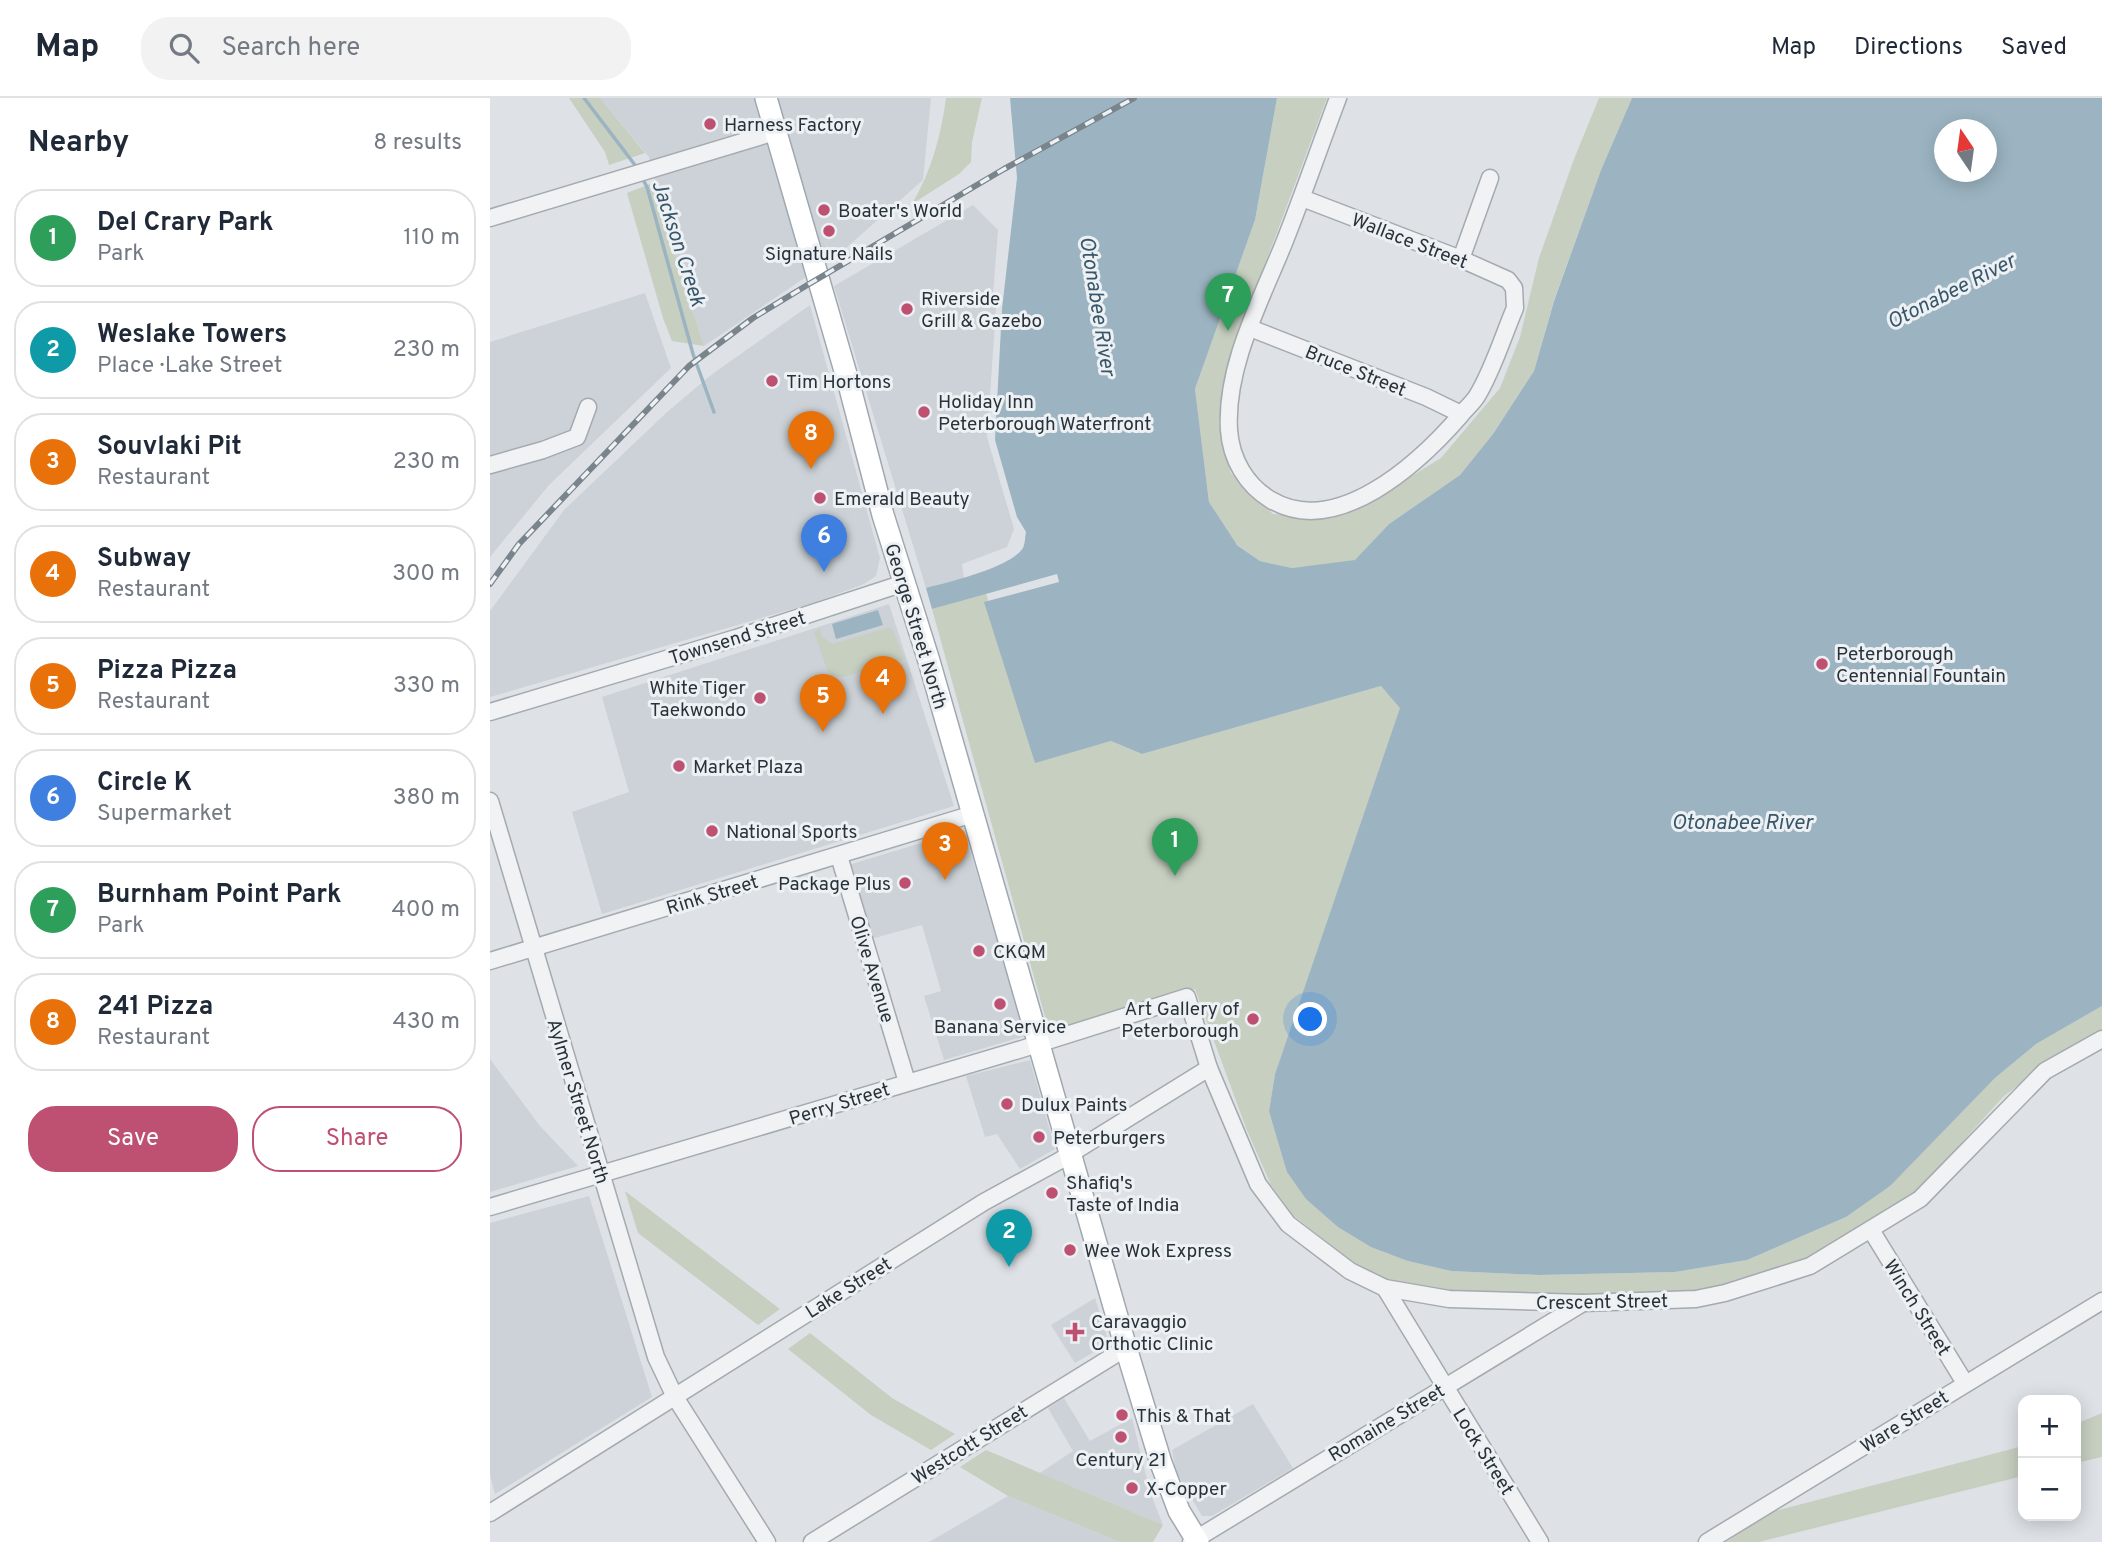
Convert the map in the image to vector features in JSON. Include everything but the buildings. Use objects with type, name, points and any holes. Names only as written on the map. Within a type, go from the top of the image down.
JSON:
[{"type":"main road","name":"George Street North","points":[[766,98],[1126,1348],[1161,1463],[1179,1511],[1195,1541]]},
{"type":"street","points":[[1338,98],[1302,198],[1250,328],[1232,384],[1229,411],[1231,441],[1238,465],[1244,476],[1281,506],[1295,510],[1323,510],[1360,499],[1387,482],[1437,442],[1461,414]]},
{"type":"street","points":[[490,218],[775,132]]},
{"type":"street","points":[[1461,259],[1490,178]]},
{"type":"street","name":"Wallace Street","points":[[1302,198],[1461,259],[1508,280],[1514,288],[1515,308],[1479,393],[1461,414]]},
{"type":"street","name":"Bruce Street","points":[[1250,328],[1426,397],[1461,414]]},
{"type":"street","points":[[490,465],[577,437],[588,407]]},
{"type":"street","name":"Townsend Street","points":[[490,712],[736,638],[904,583]]},
{"type":"street","name":"Aylmer Street North","points":[[490,801],[656,1357],[675,1397],[767,1542]]},
{"type":"street","name":"Rink Street","points":[[490,961],[973,814]]},
{"type":"street","name":"Olive Avenue","points":[[839,856],[906,1082]]},
{"type":"street","name":"Perry Street","points":[[490,1207],[1187,997]]},
{"type":"street","name":"Crescent Street","points":[[1187,997],[1209,1068],[1258,1184],[1288,1224],[1350,1271],[1385,1289],[1449,1299],[1583,1303],[1696,1299],[1725,1293],[1810,1266],[1920,1199],[2045,1071],[2102,1040]]},
{"type":"street","name":"Lake Street","points":[[490,1513],[974,1209],[1209,1068]]},
{"type":"street","name":"Winch Street","points":[[1871,1230],[1965,1383]]},
{"type":"street","name":"Lock Street","points":[[1385,1289],[1540,1542]]},
{"type":"street","name":"Ware Street","points":[[1707,1542],[2102,1301]]},
{"type":"street","name":"Romaine Street","points":[[1195,1541],[1583,1303]]},
{"type":"street","name":"Westcott Street","points":[[812,1542],[1126,1348]]},
{"type":"shaded area","points":[[600,98],[931,98],[923,180],[837,256],[704,346],[673,251],[649,157]]},
{"type":"shaded area","points":[[973,205],[998,230],[993,295],[996,309],[987,437],[1014,529],[1007,547],[962,564],[964,578],[926,588],[834,286]]},
{"type":"shaded area","points":[[645,293],[671,368],[549,485],[490,557],[490,342]]},
{"type":"shaded area","points":[[810,305],[880,558],[876,576],[864,584],[813,603],[490,697],[490,611],[564,510],[666,413],[711,375]]},
{"type":"shaded area","points":[[889,604],[954,806],[602,914],[572,812],[629,792],[602,697]]},
{"type":"shaded area","points":[[964,830],[1025,1036],[944,1060],[924,996],[941,991],[922,925],[867,940],[845,866]]},
{"type":"shaded area","points":[[490,1059],[540,1126],[578,1166],[490,1192]]},
{"type":"shaded area","points":[[1030,1060],[1055,1149],[1020,1169],[997,1134],[985,1137],[966,1076]]},
{"type":"shaded area","points":[[589,1196],[652,1397],[495,1494],[490,1475],[490,1223]]},
{"type":"shaded area","points":[[1095,1298],[1109,1343],[1075,1363],[1051,1325]]},
{"type":"shaded area","points":[[1064,1398],[1090,1441],[1132,1418],[1150,1492],[1163,1525],[1040,1473],[1073,1451],[1048,1408]]},
{"type":"shaded area","points":[[1253,1404],[1293,1468],[1212,1516],[1202,1516],[1176,1472],[1172,1450]]},
{"type":"shaded area","points":[[1008,1496],[1120,1542],[929,1542]]},
{"type":"green space","points":[[569,98],[600,98],[645,153],[609,165],[605,152]]},
{"type":"green space","points":[[946,98],[982,98],[972,142],[971,162],[959,174],[912,204],[934,153]]},
{"type":"green space","points":[[1277,98],[1327,98],[1242,326],[1228,375],[1219,424],[1231,473],[1273,514],[1331,518],[1376,498],[1441,458],[1500,388],[1520,337],[1539,258],[1599,98],[1632,98],[1601,170],[1554,300],[1534,371],[1493,434],[1460,475],[1389,524],[1355,561],[1292,568],[1260,561],[1235,543],[1209,502],[1195,389],[1255,220]]},
{"type":"green space","points":[[655,182],[673,251],[704,346],[672,341],[663,318],[627,193]]},
{"type":"green space","points":[[986,593],[1036,762],[1111,741],[1142,754],[1381,686],[1401,708],[1275,1074],[1269,1111],[1408,1261],[1451,1271],[1539,1275],[1675,1272],[1747,1260],[1846,1217],[1889,1186],[1995,1078],[2036,1044],[2102,1006],[2102,1032],[2041,1068],[2004,1096],[1917,1192],[1825,1251],[1756,1280],[1693,1291],[1635,1295],[1511,1296],[1400,1287],[1368,1274],[1294,1216],[1271,1185],[1246,1128],[1195,989],[1049,1031],[932,609]]},
{"type":"green space","points":[[891,627],[905,659],[843,677],[832,676],[828,672],[814,632],[821,628],[821,636],[832,644]]},
{"type":"green space","points":[[625,1191],[780,1309],[758,1325],[638,1233]]},
{"type":"green space","points":[[810,1333],[892,1398],[955,1434],[931,1450],[871,1415],[788,1349]]},
{"type":"green space","points":[[2102,1413],[2102,1457],[2081,1462],[2081,1422]]},
{"type":"green space","points":[[2018,1447],[2018,1477],[1759,1542],[1726,1542],[1771,1512]]},
{"type":"green space","points":[[986,1450],[1163,1525],[1153,1542],[1120,1542],[1008,1496],[960,1467]]},
{"type":"water","name":"Otonabee River","points":[[1010,98],[1277,98],[1255,220],[1195,389],[1209,502],[1237,545],[1260,561],[1292,568],[1355,560],[1389,524],[1460,475],[1493,434],[1534,371],[1554,301],[1601,170],[1632,98],[2102,98],[2102,1006],[2036,1044],[1995,1078],[1890,1186],[1846,1217],[1747,1260],[1675,1272],[1539,1275],[1451,1271],[1408,1261],[1371,1247],[1338,1227],[1306,1199],[1287,1172],[1269,1111],[1275,1074],[1400,708],[1381,686],[1142,754],[1111,741],[1035,763],[984,602],[1059,582],[1057,574],[932,609],[926,588],[993,568],[1016,555],[1024,545],[1026,532],[1017,517],[995,440],[1002,309],[1017,178]]},
{"type":"water","points":[[878,610],[883,625],[836,639],[832,624]]},
{"type":"waterway","name":"Jackson Creek","points":[[584,98],[638,169]]},
{"type":"waterway","name":"Jackson Creek","points":[[641,176],[647,187],[693,354],[714,412]]},
{"type":"railway","points":[[490,584],[519,544],[689,366],[753,318],[804,287],[1004,169],[1134,98]]},
{"type":"place","name":"Harness Factory","points":[[710,124]]},
{"type":"place","name":"Boater's World","points":[[824,210]]},
{"type":"place","name":"Signature Nails","points":[[829,231]]},
{"type":"place","name":"Riverside Grill & Gazebo","points":[[907,309]]},
{"type":"place","name":"Burnham Point Park","points":[[1228,331]]},
{"type":"place","name":"Tim Hortons","points":[[772,381]]},
{"type":"place","name":"Holiday Inn Peterborough Waterfront","points":[[924,412]]},
{"type":"place","name":"241 Pizza","points":[[811,469]]},
{"type":"place","name":"Emerald Beauty","points":[[820,498]]},
{"type":"place","name":"Circle K","points":[[824,572]]},
{"type":"place","name":"Peterborough Centennial Fountain","points":[[1822,664]]},
{"type":"place","name":"White Tiger Taekwondo","points":[[760,698]]},
{"type":"place","name":"Subway","points":[[883,714]]},
{"type":"place","name":"Pizza Pizza","points":[[823,732]]},
{"type":"place","name":"Market Plaza","points":[[679,766]]},
{"type":"place","name":"National Sports","points":[[712,831]]},
{"type":"place","name":"Del Crary Park","points":[[1175,876]]},
{"type":"place","name":"Souvlaki Pit","points":[[945,880]]},
{"type":"place","name":"Package Plus","points":[[905,883]]},
{"type":"place","name":"CKQM","points":[[979,951]]},
{"type":"place","name":"Banana Service","points":[[1000,1004]]},
{"type":"place","name":"Art Gallery of Peterborough","points":[[1253,1019]]},
{"type":"place","name":"Dulux Paints","points":[[1007,1104]]},
{"type":"place","name":"Peterburgers","points":[[1039,1137]]},
{"type":"place","name":"Shafiq's Taste of India","points":[[1052,1193]]},
{"type":"place","name":"Wee Wok Express","points":[[1070,1250]]},
{"type":"place","name":"Weslake Towers","points":[[1009,1267]]},
{"type":"place","name":"Caravaggio Orthotic Clinic","points":[[1075,1332]]},
{"type":"place","name":"This & That","points":[[1122,1415]]},
{"type":"place","name":"Century 21","points":[[1121,1437]]},
{"type":"place","name":"X-Copper","points":[[1132,1488]]}]
